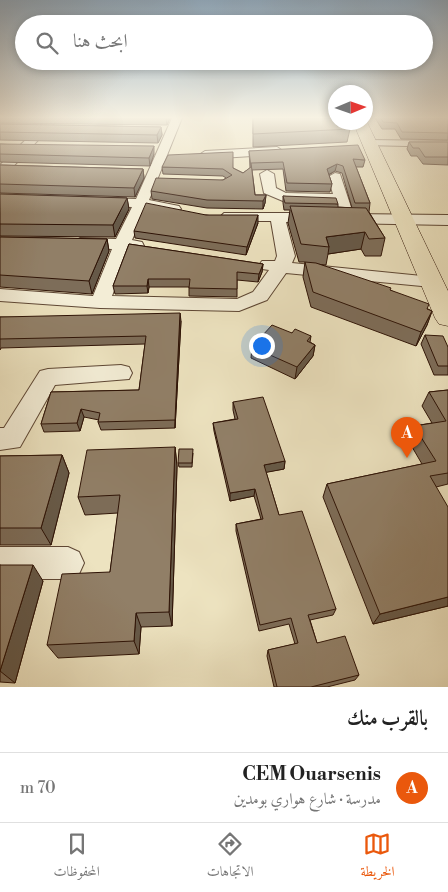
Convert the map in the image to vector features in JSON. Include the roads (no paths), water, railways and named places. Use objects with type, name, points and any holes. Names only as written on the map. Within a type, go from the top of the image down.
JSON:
[{"type":"main road","points":[[369,150],[448,318]]},
{"type":"street","points":[[1,170],[21,150]]},
{"type":"street","points":[[100,302],[114,271],[122,244],[150,174],[163,150]]},
{"type":"street","points":[[192,156],[290,150]]},
{"type":"street","points":[[241,153],[242,168]]},
{"type":"street","points":[[1,170],[22,169]]},
{"type":"street","points":[[150,174],[168,181]]},
{"type":"street","points":[[267,174],[269,190],[283,197],[341,199]]},
{"type":"street","points":[[335,177],[343,209],[358,218]]},
{"type":"street","points":[[90,202],[140,203],[188,212]]},
{"type":"street","points":[[216,215],[278,218],[448,220]]},
{"type":"street","points":[[0,295],[100,302],[239,305],[260,296],[281,267],[286,256],[278,218]]},
{"type":"street","points":[[66,243],[122,244],[150,248]]},
{"type":"street","points":[[253,263],[432,282]]},
{"type":"street","points":[[0,439],[11,439],[48,377],[121,373]]},
{"type":"street","points":[[0,563],[68,563]]},
{"type":"place","name":"CEM Ouarsenis","points":[[407,458]]}]
